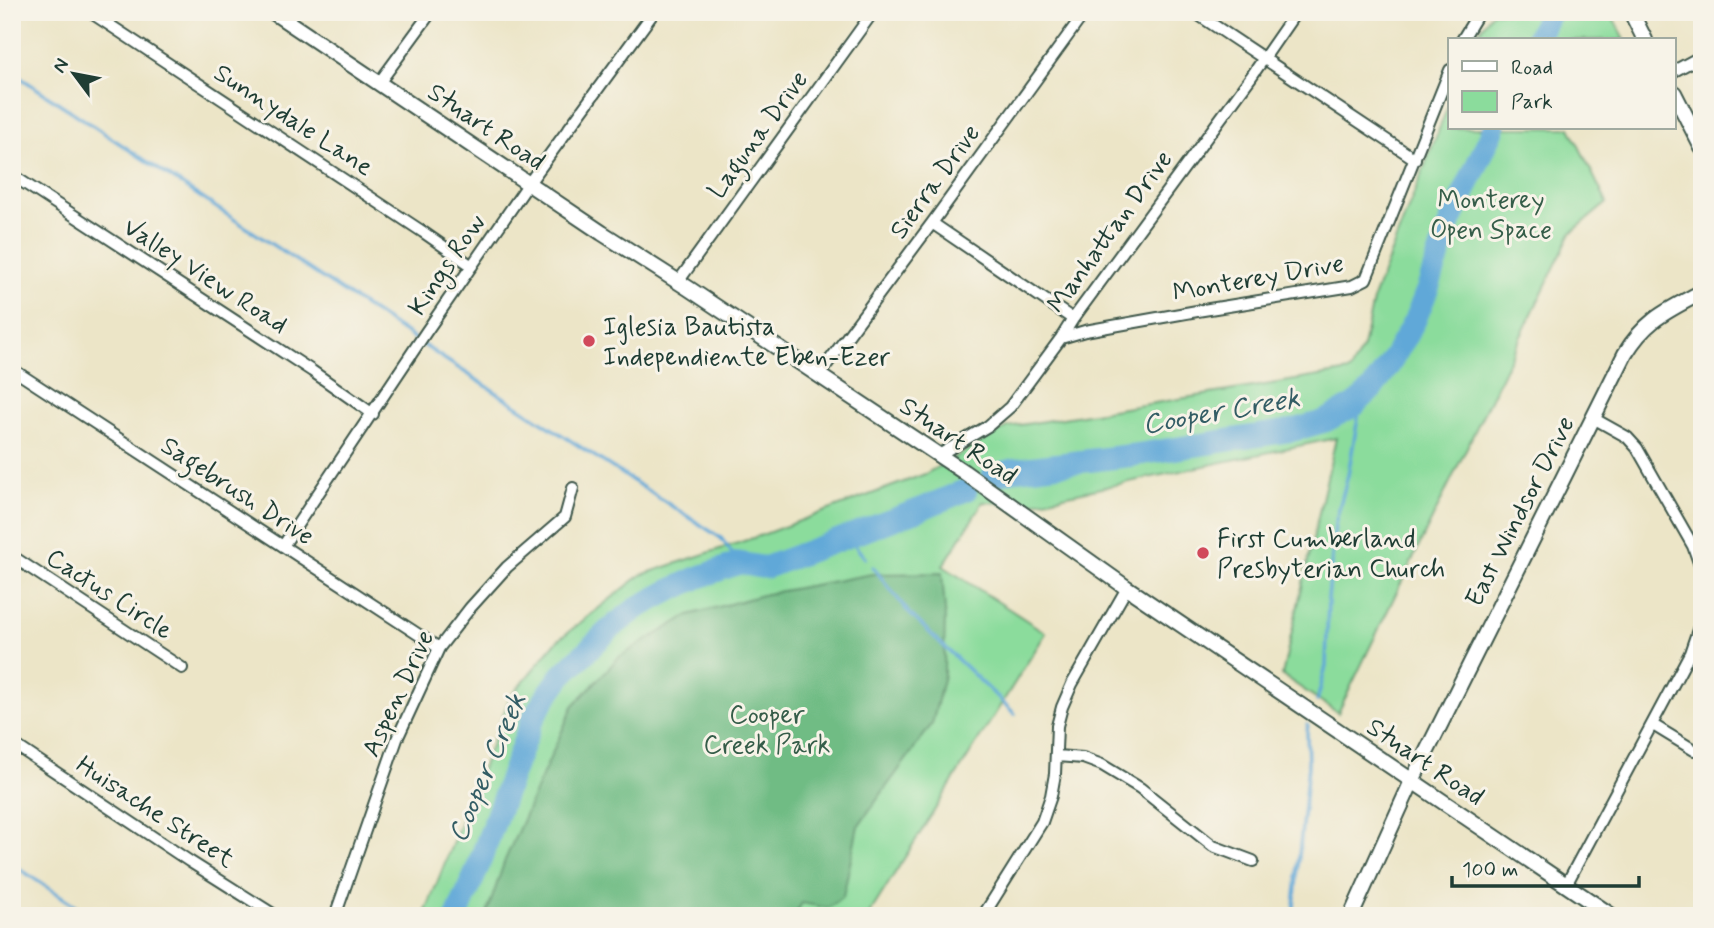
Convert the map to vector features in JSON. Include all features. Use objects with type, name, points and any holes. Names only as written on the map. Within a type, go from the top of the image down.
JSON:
[{"type":"street","name":"Sunnydale Lane","points":[[90,12],[472,266]]},
{"type":"street","name":"Stuart Road","points":[[274,12],[939,455],[1127,587],[1612,916]]},
{"type":"street","points":[[379,83],[431,12]]},
{"type":"street","name":"Kings Row","points":[[283,546],[529,183],[654,12]]},
{"type":"street","name":"Laguna Drive","points":[[678,282],[873,12]]},
{"type":"street","name":"Sierra Drive","points":[[818,376],[1084,12]]},
{"type":"street","points":[[1194,12],[1415,159]]},
{"type":"street","name":"Manhattan Drive","points":[[939,455],[988,426],[1010,407],[1296,12]]},
{"type":"street","points":[[1463,38],[1479,12]]},
{"type":"street","points":[[1630,12],[1644,38]]},
{"type":"street","points":[[1676,70],[1702,55]]},
{"type":"street","name":"Monterey Drive","points":[[1060,338],[1185,313],[1352,286],[1366,279],[1448,75]]},
{"type":"street","points":[[1676,97],[1702,148]]},
{"type":"street","name":"Valley View Road","points":[[12,175],[312,371],[373,414]]},
{"type":"street","points":[[932,223],[1073,319]]},
{"type":"street","name":"East Windsor Drive","points":[[1351,916],[1412,781],[1625,354],[1636,336],[1660,314],[1702,292]]},
{"type":"street","name":"Sagebrush Drive","points":[[12,369],[439,648]]},
{"type":"street","points":[[1593,418],[1627,437],[1637,448],[1693,547],[1702,571]]},
{"type":"street","name":"Aspen Drive","points":[[335,916],[397,739],[439,648],[507,567],[565,517],[573,488]]},
{"type":"street","name":"Cactus Circle","points":[[12,556],[182,668]]},
{"type":"street","points":[[983,916],[1042,821],[1051,796],[1062,707],[1072,684],[1127,587]]},
{"type":"street","points":[[1566,885],[1690,653],[1702,618]]},
{"type":"street","points":[[1653,724],[1694,750]]},
{"type":"street","name":"Huisache Street","points":[[12,744],[276,916]]},
{"type":"street","points":[[1057,756],[1083,758],[1102,765],[1140,788],[1213,846],[1253,862]]},
{"type":"green space","points":[[1492,12],[1610,12],[1624,38],[1475,38]]},
{"type":"green space","name":"Cooper Creek Park","points":[[1448,106],[1448,130],[1571,130],[1607,203],[1571,233],[1338,713],[1282,675],[1336,438],[1026,504],[983,502],[943,566],[1046,633],[868,916],[424,916],[510,697],[557,641],[641,575],[762,535],[925,474],[1008,427],[1350,371],[1363,347],[1374,296]]},
{"type":"green space","points":[[942,573],[945,610],[944,675],[932,724],[858,826],[843,897],[828,908],[802,903],[794,916],[486,916],[505,860],[573,706],[619,657],[689,615],[766,594],[872,574]]},
{"type":"waterway","name":"Cooper Creek","points":[[1537,38],[1550,12]]},
{"type":"waterway","points":[[12,72],[443,358],[721,538],[739,563]]},
{"type":"waterway","name":"Cooper Creek","points":[[993,476],[1012,470],[1134,455],[1294,430],[1325,421],[1355,405],[1372,389],[1390,364],[1415,320],[1450,223],[1493,130]]},
{"type":"waterway","points":[[1317,701],[1326,666],[1328,599],[1335,524],[1348,475],[1361,400]]},
{"type":"waterway","name":"Cooper Creek","points":[[457,916],[532,720],[562,675],[611,628],[637,608],[697,578],[739,563],[767,567],[966,490]]},
{"type":"waterway","points":[[848,537],[865,558]]},
{"type":"waterway","points":[[873,567],[909,613],[1015,714]]},
{"type":"waterway","points":[[1293,916],[1308,766],[1308,725]]},
{"type":"waterway","points":[[12,864],[91,916]]},
{"type":"place","name":"Iglesia Bautista Independiente Eben-Ezer","points":[[589,341]]},
{"type":"place","name":"First Cumberland Presbyterian Church","points":[[1203,553]]},
{"type":"park label","name":"Monterey Open Space","points":[[1491,214]]}]
